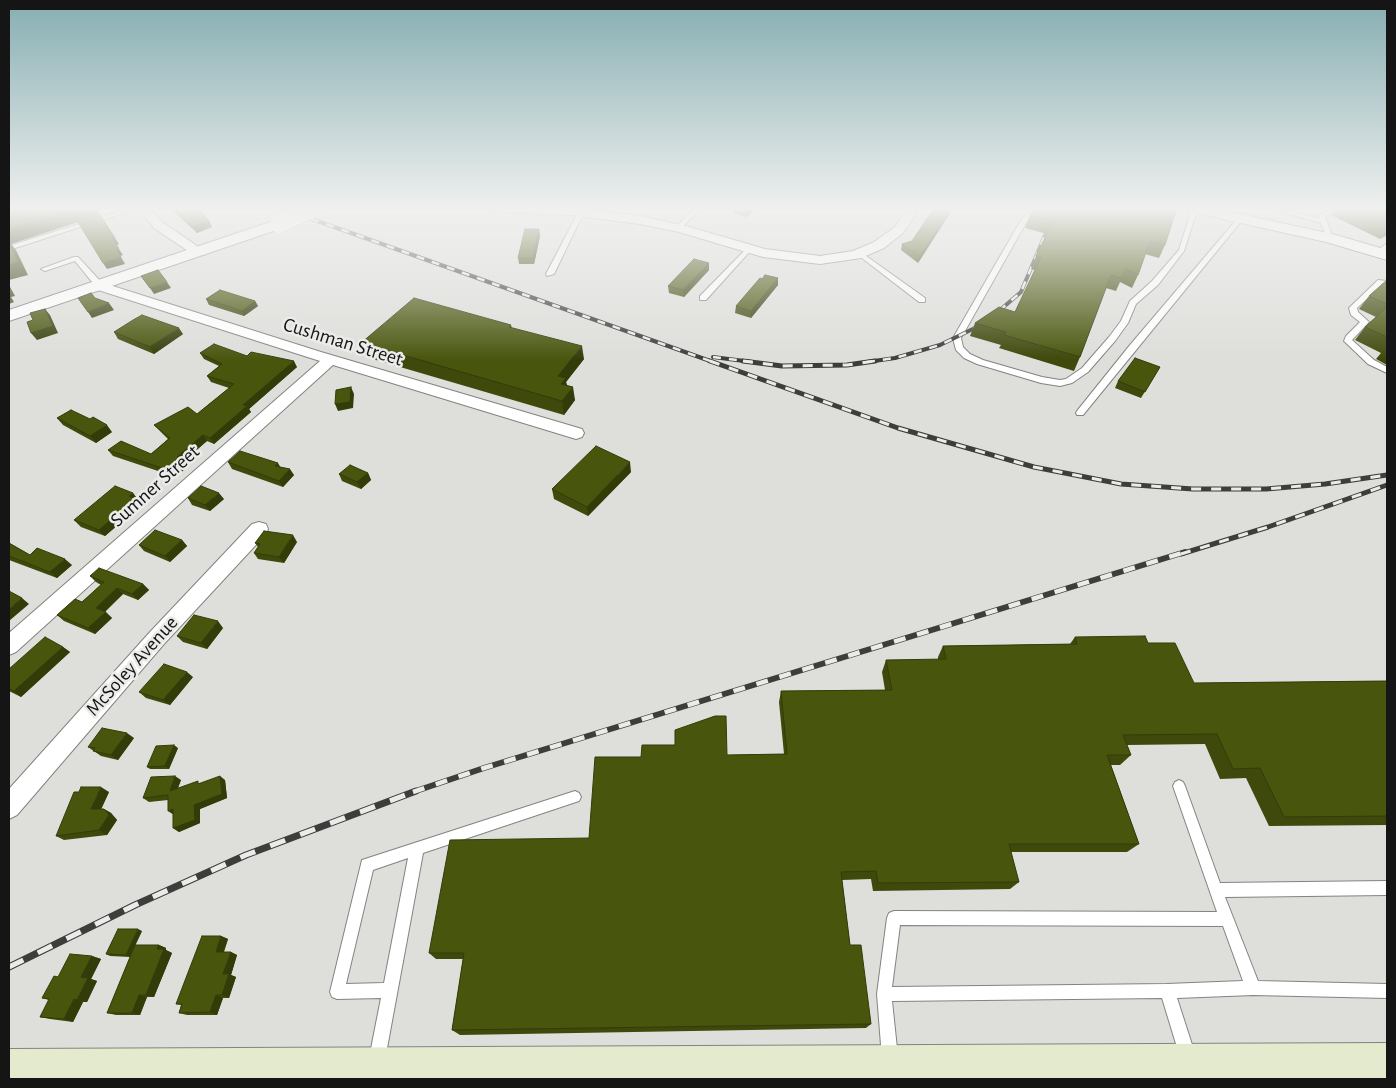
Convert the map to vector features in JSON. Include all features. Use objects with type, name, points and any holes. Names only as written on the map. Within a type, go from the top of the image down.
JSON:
[{"type":"main road","points":[[9,1070],[891,1067],[1052,1073],[1191,1066],[1387,1064]]},
{"type":"street","points":[[9,316],[179,259]]},
{"type":"street","points":[[797,259],[833,259]]},
{"type":"street","name":"Cushman Street","points":[[100,286],[330,360],[576,433]]},
{"type":"street","name":"Sumner Street","points":[[9,646],[330,360]]},
{"type":"street","name":"McSoley Avenue","points":[[9,807],[157,638],[259,529]]},
{"type":"lane","points":[[44,268],[74,259]]},
{"type":"lane","points":[[77,259],[100,286]]},
{"type":"lane","points":[[550,274],[558,259]]},
{"type":"lane","points":[[703,298],[740,259]]},
{"type":"lane","points":[[866,259],[922,300]]},
{"type":"lane","points":[[1002,259],[957,338],[958,348],[967,356],[980,362],[1041,380],[1060,383],[1069,381],[1085,370],[1112,339],[1124,321],[1132,303],[1155,282],[1175,259]]},
{"type":"lane","points":[[1080,413],[1133,347],[1199,259]]},
{"type":"lane","points":[[1387,283],[1381,282],[1353,308],[1354,312],[1365,322],[1348,341],[1371,362],[1387,370]]},
{"type":"lane","points":[[1179,786],[1253,988]]},
{"type":"lane","points":[[390,990],[337,992],[367,865],[575,797]]},
{"type":"lane","points":[[375,1070],[417,848]]},
{"type":"lane","points":[[1216,890],[1387,888]]},
{"type":"lane","points":[[891,1067],[884,994],[894,918],[1228,920]]},
{"type":"lane","points":[[884,994],[1167,992],[1253,988],[1387,991]]},
{"type":"lane","points":[[1167,992],[1191,1066]]},
{"type":"building","points":[[9,259],[17,259],[18,262],[9,265]]},
{"type":"building","points":[[100,259],[116,259],[103,263]]},
{"type":"building","points":[[694,259],[709,263],[683,290],[668,286]]},
{"type":"building","points":[[1040,259],[1144,259],[1138,275],[1126,269],[1122,278],[1111,275],[1080,357],[1004,335],[1006,332],[975,323],[999,307],[1015,312]]},
{"type":"building","points":[[158,270],[167,282],[150,288],[141,276]]},
{"type":"building","points":[[765,275],[778,278],[751,311],[736,306],[760,278],[762,279]]},
{"type":"building","points":[[1387,280],[1387,304],[1369,296]]},
{"type":"building","points":[[220,290],[255,301],[242,311],[206,299]]},
{"type":"building","points":[[91,293],[95,298],[109,303],[88,312],[78,298]]},
{"type":"building","points":[[414,298],[511,325],[509,327],[582,346],[558,376],[566,378],[561,384],[573,387],[562,401],[361,343]]},
{"type":"building","points":[[1387,307],[1387,337],[1365,327]]},
{"type":"building","points":[[45,309],[53,326],[31,333],[27,322],[33,320],[30,313]]},
{"type":"building","points":[[142,315],[179,328],[150,347],[114,332]]},
{"type":"building","points":[[214,344],[247,356],[251,352],[294,361],[243,405],[247,406],[210,438],[203,435],[177,457],[185,459],[171,471],[108,450],[121,441],[151,454],[170,438],[154,425],[188,407],[197,414],[234,384],[207,376],[222,364],[200,353]]},
{"type":"building","points":[[1135,358],[1160,367],[1145,392],[1118,381]]},
{"type":"building","points":[[351,387],[350,402],[335,404],[336,390]]},
{"type":"building","points":[[71,410],[90,419],[93,417],[107,425],[90,436],[57,418]]},
{"type":"building","points":[[596,446],[630,462],[587,507],[552,489]]},
{"type":"building","points":[[240,451],[278,463],[275,466],[290,469],[279,481],[228,462]]},
{"type":"building","points":[[350,465],[368,473],[357,482],[339,474]]},
{"type":"building","points":[[115,486],[133,493],[129,496],[135,499],[99,530],[74,520]]},
{"type":"building","points":[[201,486],[219,493],[205,505],[188,498]]},
{"type":"building","points":[[155,530],[182,540],[165,556],[139,545]]},
{"type":"building","points":[[264,531],[293,535],[279,557],[254,553],[260,544],[255,543]]},
{"type":"building","points":[[9,543],[30,555],[37,548],[65,559],[50,572],[9,556]]},
{"type":"building","points":[[99,568],[143,584],[132,594],[117,588],[96,608],[106,612],[88,628],[57,615],[75,599],[82,602],[104,582],[90,576]]},
{"type":"building","points":[[9,591],[22,598],[9,609]]},
{"type":"building","points":[[194,615],[218,621],[201,643],[177,636]]},
{"type":"building","points":[[1145,636],[1148,643],[1175,643],[1194,683],[1387,681],[1387,816],[1284,817],[1260,768],[1233,769],[1217,734],[1123,735],[1131,755],[1107,755],[1139,844],[1009,844],[1019,882],[878,883],[876,871],[841,872],[850,945],[861,945],[871,1024],[452,1030],[464,953],[429,953],[450,840],[589,838],[595,757],[641,757],[642,745],[675,745],[675,730],[715,716],[726,716],[727,755],[787,754],[781,691],[892,690],[886,660],[946,659],[943,646],[1077,644],[1075,637]]},
{"type":"building","points":[[45,637],[63,647],[14,691],[9,689],[9,669]]},
{"type":"building","points":[[164,664],[187,672],[163,700],[139,692]]},
{"type":"building","points":[[102,728],[127,733],[111,755],[93,751],[95,748],[88,747]]},
{"type":"building","points":[[174,745],[165,766],[147,767],[156,746]]},
{"type":"building","points":[[175,776],[170,791],[198,781],[198,784],[220,776],[222,794],[194,805],[195,820],[173,828],[173,809],[168,811],[168,795],[143,798],[151,777]]},
{"type":"building","points":[[81,787],[101,787],[91,809],[104,809],[109,815],[99,830],[56,836],[74,792],[79,792]]},
{"type":"building","points":[[118,929],[138,929],[126,955],[106,954]]},
{"type":"building","points":[[202,936],[221,936],[216,952],[231,952],[223,974],[229,974],[222,995],[216,995],[210,1012],[179,1013],[182,1004],[176,1004]]},
{"type":"building","points":[[135,945],[159,945],[157,949],[164,949],[146,995],[139,995],[132,1013],[107,1013]]},
{"type":"building","points":[[70,954],[92,956],[81,977],[88,978],[77,1000],[74,999],[64,1019],[40,1017],[49,999],[42,998],[54,976],[58,977]]},
{"type":"railway","points":[[423,259],[713,362]]},
{"type":"railway","points":[[867,362],[895,358],[940,345],[985,323],[1021,292],[1035,259]]},
{"type":"railway","points":[[713,357],[752,362]]},
{"type":"railway","points":[[710,361],[898,428],[1034,467],[1121,484],[1193,489],[1266,489],[1325,484],[1387,475]]},
{"type":"railway","points":[[743,361],[782,366],[847,365],[875,361]]},
{"type":"railway","points":[[1181,554],[1268,527],[1387,485]]},
{"type":"railway","points":[[413,792],[484,768],[1185,552]]},
{"type":"railway","points":[[9,967],[135,905],[246,855],[416,791]]}]
